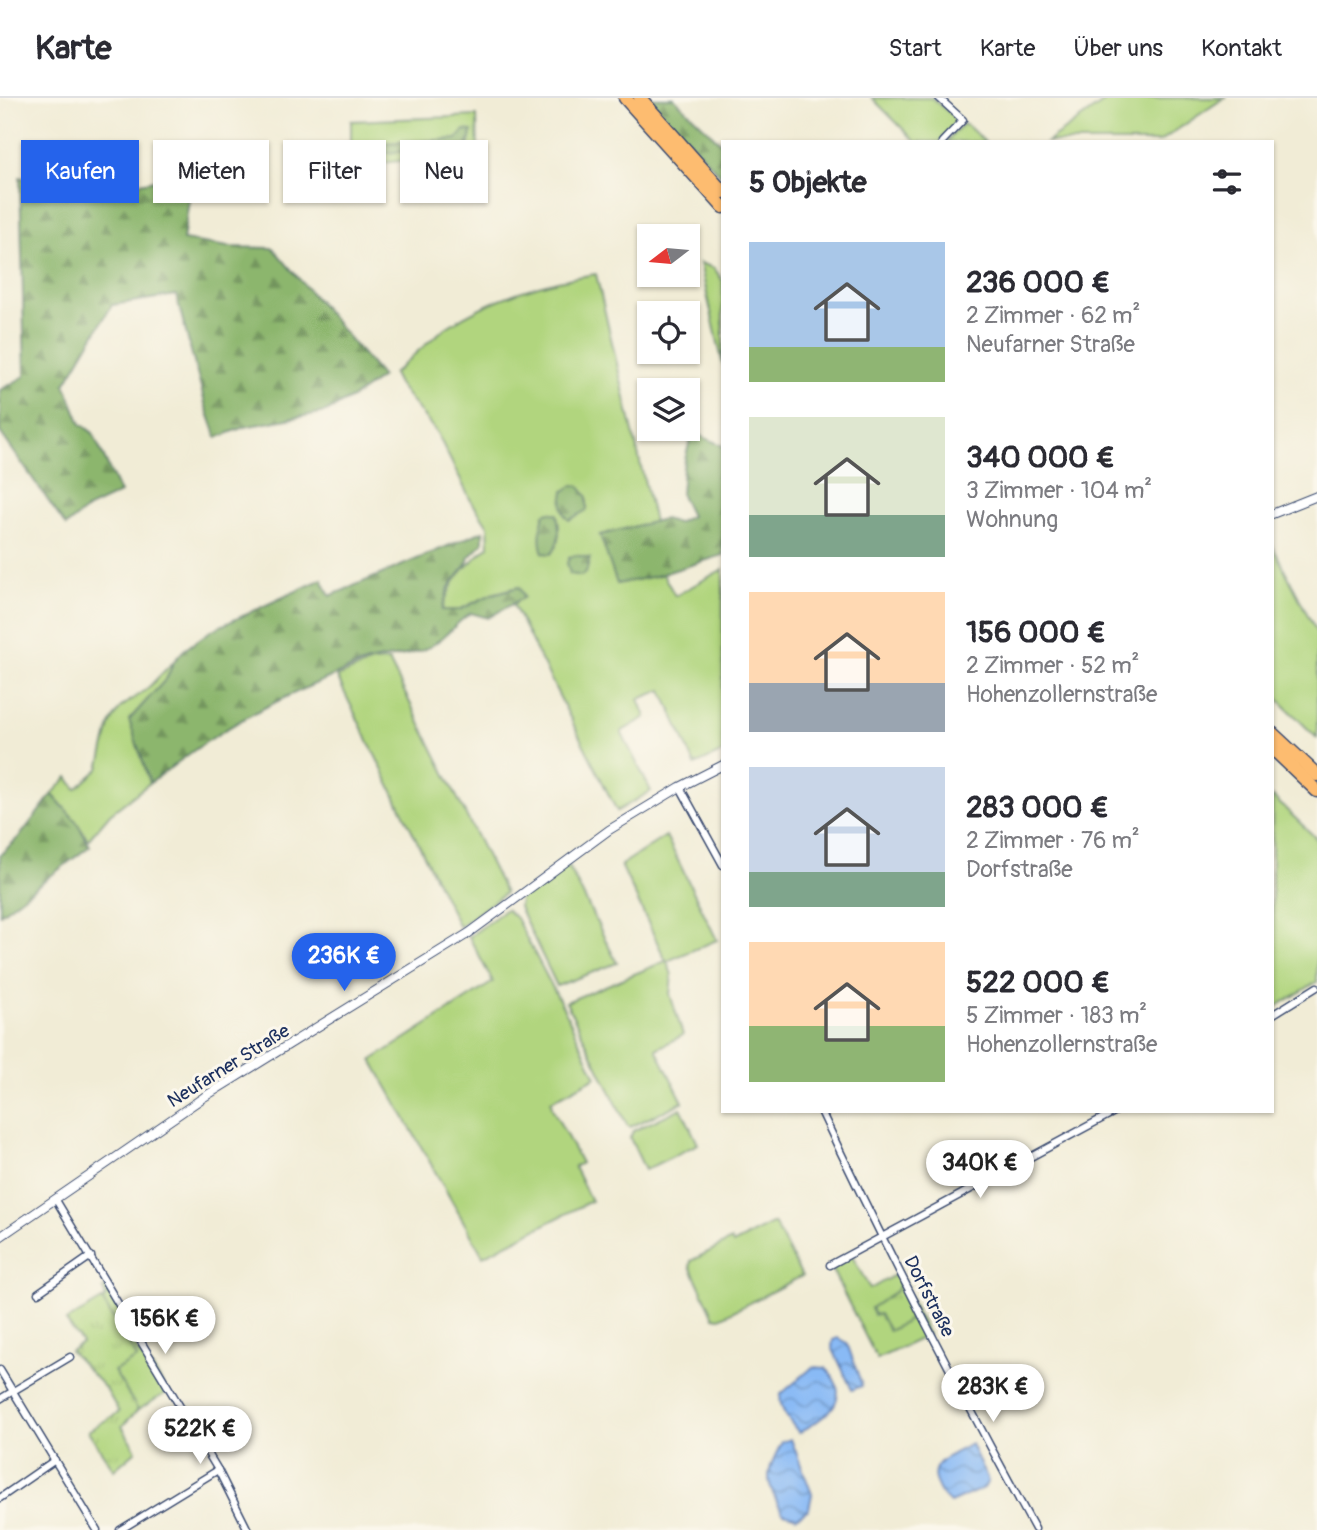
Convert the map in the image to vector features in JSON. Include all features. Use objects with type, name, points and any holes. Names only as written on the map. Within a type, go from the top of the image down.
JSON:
[{"type":"highway","points":[[625,98],[721,205]]},
{"type":"highway","points":[[640,98],[721,189]]},
{"type":"highway","points":[[1274,735],[1317,775]]},
{"type":"highway","points":[[1274,750],[1317,791]]},
{"type":"street","points":[[939,98],[963,120],[944,140]]},
{"type":"street","points":[[1274,513],[1317,496]]},
{"type":"street","name":"Neufarner Straße","points":[[0,1237],[204,1097],[469,933],[608,830],[721,766]]},
{"type":"street","points":[[680,787],[721,861]]},
{"type":"street","points":[[1274,1014],[1317,987]]},
{"type":"street","name":"Dorfstraße","points":[[822,1113],[881,1236],[1035,1529]]},
{"type":"street","points":[[830,1265],[1112,1113]]},
{"type":"street","points":[[56,1200],[218,1471],[248,1530]]},
{"type":"street","points":[[37,1293],[91,1256]]},
{"type":"street","points":[[0,1399],[70,1357]]},
{"type":"street","points":[[0,1370],[97,1530]]},
{"type":"street","points":[[0,1498],[55,1460]]},
{"type":"street","points":[[120,1530],[218,1471]]},
{"type":"green space","points":[[649,98],[674,98],[721,143],[721,176]]},
{"type":"green space","points":[[872,98],[932,98],[953,116],[956,124],[941,140],[914,140]]},
{"type":"green space","points":[[1110,98],[1224,98],[1162,140],[1050,140]]},
{"type":"green space","points":[[477,116],[478,140],[400,140],[400,161],[386,162],[386,140],[351,140],[351,121]]},
{"type":"green space","points":[[963,124],[983,140],[948,140]]},
{"type":"green space","points":[[464,130],[472,131],[470,140],[438,140],[457,139]]},
{"type":"green space","points":[[400,142],[400,152],[386,153],[386,143]]},
{"type":"green space","points":[[20,177],[21,203],[139,203],[139,183],[153,180],[153,203],[188,203],[183,240],[229,247],[273,248],[382,377],[326,412],[244,427],[217,438],[176,295],[112,305],[65,384],[81,424],[93,433],[120,493],[88,508],[66,526],[0,432],[0,390],[25,376]]},
{"type":"green space","points":[[700,263],[714,268],[721,278],[721,356]]},
{"type":"green space","points":[[596,274],[654,522],[600,535],[656,576],[663,574],[675,596],[721,570],[721,753],[695,765],[662,690],[639,699],[646,717],[621,732],[651,791],[617,811],[513,604],[524,597],[519,587],[492,594],[459,610],[442,610],[450,589],[460,574],[489,546],[488,526],[470,499],[437,433],[393,374],[447,327],[481,307],[518,292]]},
{"type":"green space","points":[[700,436],[721,445],[721,556],[656,576],[617,584],[600,535],[664,519],[677,523],[691,516],[681,495],[683,468],[690,441],[700,441]]},
{"type":"green space","points":[[573,485],[579,486],[587,496],[587,510],[569,520],[563,510],[563,499],[564,491]]},
{"type":"green space","points":[[544,514],[557,514],[559,530],[557,544],[551,554],[543,553],[540,538]]},
{"type":"green space","points":[[483,531],[483,543],[469,557],[466,566],[449,587],[442,610],[459,610],[492,594],[519,587],[524,597],[488,618],[471,613],[437,642],[423,650],[359,665],[302,689],[203,744],[150,783],[129,720],[167,678],[174,661],[184,650],[212,630],[322,579],[330,596]]},
{"type":"green space","points":[[1274,549],[1317,633],[1317,738],[1274,695]]},
{"type":"green space","points":[[575,555],[590,558],[586,573],[581,576],[570,574],[567,563],[569,558]]},
{"type":"green space","points":[[174,661],[167,678],[129,720],[150,783],[110,814],[88,840],[76,821],[52,794],[68,777],[76,789],[99,769],[110,725],[120,708],[147,689]]},
{"type":"green space","points":[[389,661],[505,893],[459,927],[337,677],[372,662]]},
{"type":"green space","points":[[52,794],[76,821],[90,846],[0,914],[0,855],[20,836]]},
{"type":"green space","points":[[1274,798],[1317,839],[1317,982],[1274,1008]]},
{"type":"green space","points":[[666,836],[717,940],[667,961],[672,975],[670,994],[683,1035],[656,1049],[683,1102],[630,1127],[566,1002],[666,961],[621,865]]},
{"type":"green space","points":[[567,863],[617,963],[557,986],[519,907],[520,898]]},
{"type":"green space","points":[[506,909],[516,918],[596,1077],[551,1101],[552,1108],[581,1163],[574,1167],[591,1201],[483,1256],[372,1060],[493,982],[469,937]]},
{"type":"green space","points":[[681,1108],[698,1144],[645,1170],[630,1138],[633,1131]]},
{"type":"green space","points":[[774,1223],[802,1276],[720,1318],[714,1317],[690,1266],[691,1261],[731,1240],[733,1244]]},
{"type":"green space","points":[[852,1256],[870,1289],[898,1273],[901,1280],[896,1291],[871,1308],[874,1314],[879,1313],[889,1330],[918,1315],[928,1335],[877,1359],[830,1266]]},
{"type":"green space","points":[[901,1280],[918,1315],[889,1331],[879,1314],[874,1315],[871,1308],[896,1291]]},
{"type":"green space","points":[[107,1286],[125,1317],[138,1352],[168,1392],[138,1410],[114,1371],[137,1358],[102,1300],[106,1297],[103,1289]]},
{"type":"green space","points":[[102,1300],[137,1358],[114,1371],[138,1410],[122,1426],[136,1451],[114,1470],[88,1431],[119,1412],[106,1389],[70,1351],[82,1343],[66,1321]]},
{"type":"water","points":[[838,1338],[847,1343],[862,1386],[852,1390],[832,1347],[833,1340]]},
{"type":"water","points":[[813,1367],[826,1368],[838,1390],[837,1399],[827,1414],[799,1433],[783,1410],[781,1394]]},
{"type":"water","points":[[791,1439],[812,1494],[809,1509],[797,1517],[783,1513],[769,1478],[772,1463],[782,1442]]},
{"type":"water","points":[[971,1444],[988,1481],[984,1488],[950,1503],[938,1488],[934,1477],[935,1470],[944,1459]]}]
